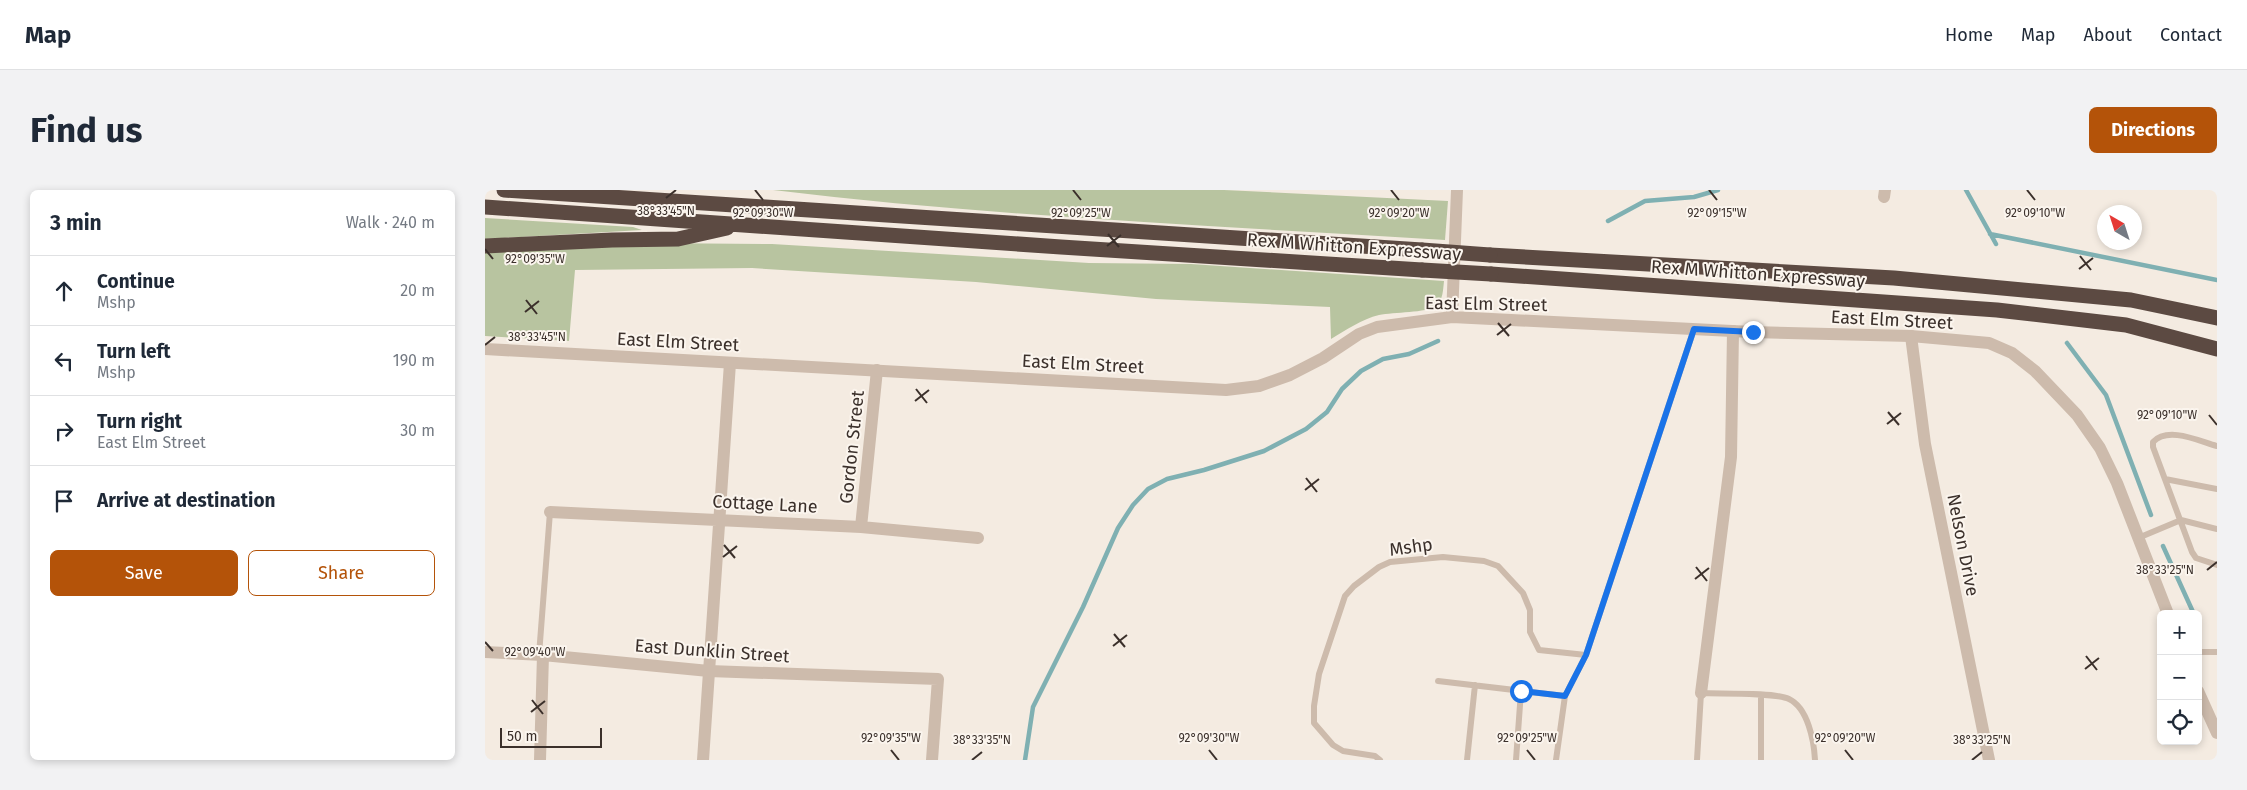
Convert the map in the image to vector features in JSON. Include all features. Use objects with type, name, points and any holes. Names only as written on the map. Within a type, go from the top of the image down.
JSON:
[{"type":"highway","name":"Rex M Whitton Expressway","points":[[504,190],[1490,255],[1894,278],[2131,300],[2217,318]]},
{"type":"highway","points":[[665,190],[744,205]]},
{"type":"highway","name":"Rex M Whitton Expressway","points":[[485,207],[1023,245],[1491,274],[1997,310],[2126,325],[2217,349]]},
{"type":"highway","points":[[485,246],[677,239],[744,225]]},
{"type":"street","points":[[1452,318],[1457,190]]},
{"type":"street","name":"East Elm Street","points":[[485,349],[1226,390],[1259,386],[1290,375],[1323,358],[1359,334],[1377,327],[1452,318],[1733,331],[1911,336],[1989,344],[2012,353],[2035,370],[2077,415],[2100,448],[2117,483],[2166,610]]},
{"type":"street","points":[[1701,693],[1731,457],[1733,331]]},
{"type":"street","name":"Nelson Drive","points":[[1911,336],[1925,444],[1989,760]]},
{"type":"street","points":[[703,760],[731,363]]},
{"type":"street","name":"Gordon Street","points":[[861,527],[877,370]]},
{"type":"street","name":"Cottage Lane","points":[[550,512],[861,527],[978,538]]},
{"type":"street","name":"East Dunklin Street","points":[[485,652],[541,655],[709,671],[938,678],[932,760]]},
{"type":"street","points":[[540,760],[541,655]]},
{"type":"street","points":[[2202,700],[2217,733]]},
{"type":"lane","points":[[1556,760],[1565,696],[1586,655],[1694,329]]},
{"type":"lane","points":[[2217,446],[2168,434],[2158,436],[2153,442],[2153,448],[2192,552],[2196,558],[2217,565]]},
{"type":"lane","points":[[2165,478],[2217,489]]},
{"type":"lane","points":[[541,655],[550,512]]},
{"type":"lane","points":[[2138,538],[2181,520],[2217,530]]},
{"type":"lane","name":"Mshp","points":[[1381,760],[1375,756],[1343,751],[1333,745],[1314,723],[1314,706],[1319,674],[1345,596],[1354,586],[1379,567],[1390,562],[1443,557],[1484,561],[1498,566],[1523,593],[1530,610],[1530,632],[1539,650],[1586,655]]},
{"type":"lane","points":[[2202,652],[2217,652]]},
{"type":"lane","points":[[1438,681],[1565,696]]},
{"type":"lane","points":[[1467,760],[1475,685]]},
{"type":"lane","points":[[1516,760],[1521,691]]},
{"type":"lane","points":[[1697,760],[1701,693],[1789,699],[1800,708],[1806,718],[1815,760]]},
{"type":"lane","points":[[1761,696],[1761,760]]},
{"type":"green space","points":[[773,190],[1224,190],[1448,201],[1445,240],[1025,214]]},
{"type":"green space","points":[[485,218],[633,227],[642,230],[485,239]]},
{"type":"green space","points":[[649,243],[772,244],[1089,263],[1191,264],[1444,281],[1441,298],[1436,306],[1425,310],[1385,314],[1366,319],[1331,339],[1330,307],[1156,299],[976,282],[752,268],[575,270],[569,341],[485,336],[485,251]]},
{"type":"waterway","points":[[1608,221],[1645,201],[1694,197],[1718,190]]},
{"type":"waterway","points":[[1966,190],[1996,244]]},
{"type":"waterway","points":[[1990,234],[2217,280]]},
{"type":"waterway","points":[[1025,760],[1033,707],[1083,607],[1118,528],[1133,505],[1148,489],[1167,479],[1204,470],[1264,451],[1306,429],[1327,412],[1342,389],[1361,371],[1383,359],[1409,354],[1438,341]]},
{"type":"waterway","points":[[2067,343],[2106,395],[2151,515]]},
{"type":"waterway","points":[[2163,546],[2192,610]]},
{"type":"route","points":[[1521,691],[1565,696],[1586,655],[1694,329],[1753,332]]}]
